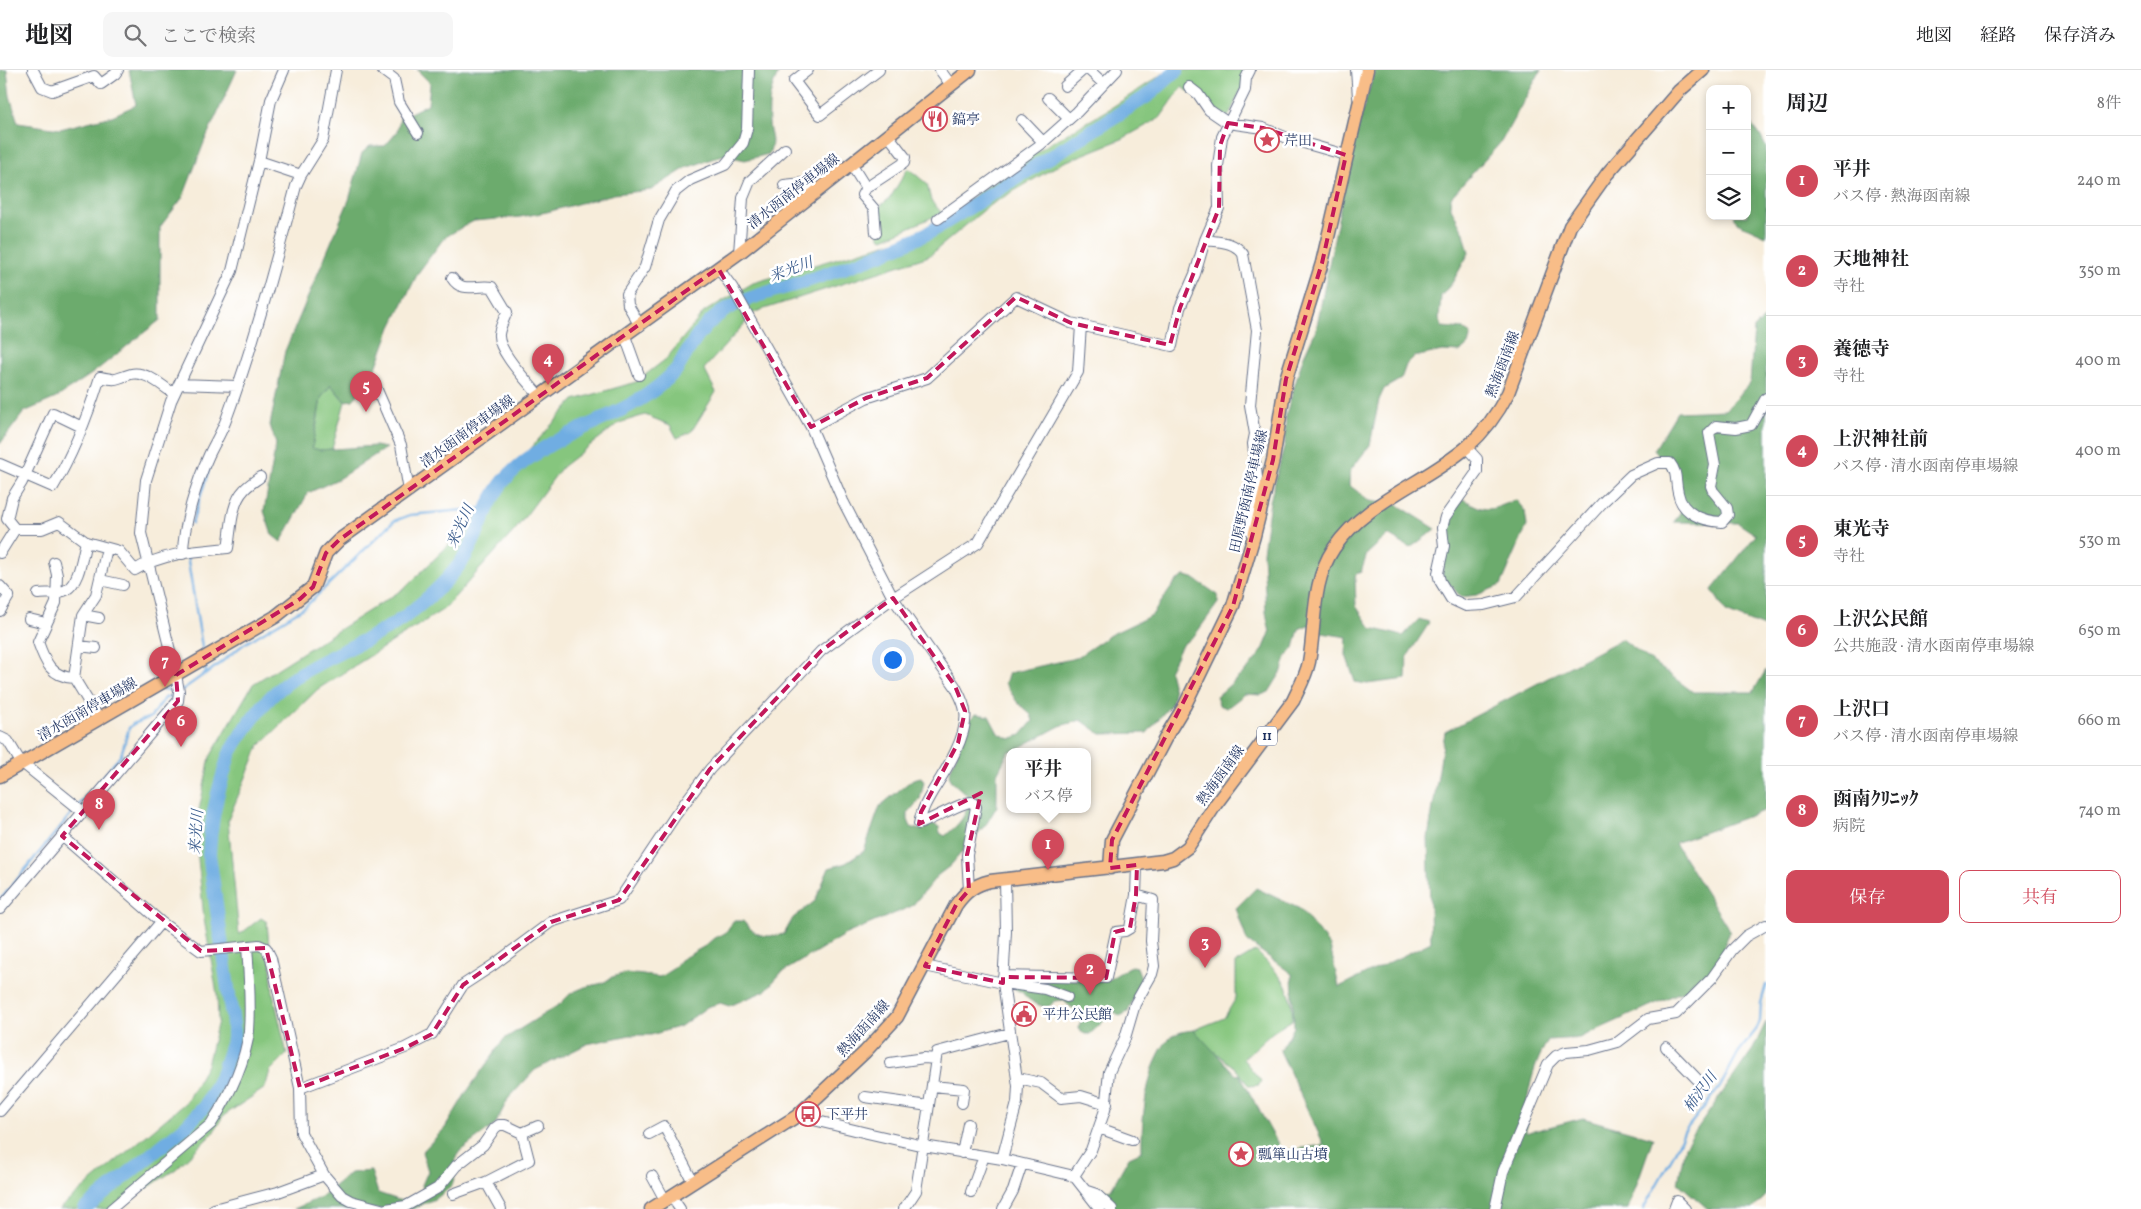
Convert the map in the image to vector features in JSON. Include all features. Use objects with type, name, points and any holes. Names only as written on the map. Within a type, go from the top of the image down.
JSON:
[{"type":"main road","name":"清水函南停車場線","points":[[0,776],[276,617],[300,599],[316,581],[329,549],[739,253],[970,70]]},
{"type":"main road","name":"田原野函南停車場線","points":[[1110,868],[1112,840],[1217,642],[1233,606],[1254,536],[1273,460],[1286,380],[1322,263],[1367,70]]},
{"type":"main road","name":"熱海函南線","points":[[651,1209],[798,1116],[865,1052],[897,1017],[956,905],[969,890],[978,884],[990,881],[1163,861],[1173,858],[1188,847],[1216,804],[1293,701],[1309,663],[1315,600],[1322,568],[1334,547],[1352,526],[1466,447],[1499,411],[1508,393],[1570,226],[1607,174],[1679,90],[1703,70]]},
{"type":"street","points":[[34,70],[42,87],[52,91],[94,76],[101,84],[118,70]]},
{"type":"street","points":[[0,909],[62,836],[78,808],[178,701],[179,691],[176,675],[140,526],[144,488],[177,389],[232,271],[259,161],[271,100],[284,70]]},
{"type":"street","points":[[183,554],[185,531],[193,505],[208,457],[227,419],[301,175],[323,140],[336,70]]},
{"type":"street","points":[[382,70],[394,79],[399,102],[418,133]]},
{"type":"street","points":[[640,326],[628,305],[627,294],[645,267],[658,220],[676,191],[690,180],[725,165],[743,143],[747,129],[749,70]]},
{"type":"street","points":[[808,70],[794,81],[820,115],[878,70]]},
{"type":"street","points":[[940,70],[951,84]]},
{"type":"street","points":[[1065,86],[1083,70]]},
{"type":"street","points":[[1089,70],[1104,84]]},
{"type":"street","points":[[938,219],[1019,162],[1069,119],[1117,70]]},
{"type":"street","points":[[811,427],[866,398],[926,378],[1016,297],[1071,323],[1172,346],[1180,308],[1192,282],[1205,240],[1219,208],[1218,166],[1222,137],[1246,90],[1246,78],[1250,70]]},
{"type":"street","points":[[1356,70],[1359,101]]},
{"type":"street","points":[[1189,87],[1198,94],[1209,110],[1228,122],[1263,128],[1290,139],[1346,155]]},
{"type":"street","points":[[1048,98],[1069,119]]},
{"type":"street","points":[[1022,120],[1043,142]]},
{"type":"street","points":[[876,233],[874,209],[862,195],[866,188],[904,163],[905,157],[888,135]]},
{"type":"street","points":[[739,253],[743,198],[750,181],[785,150]]},
{"type":"street","points":[[259,161],[301,175]]},
{"type":"street","points":[[851,164],[866,188]]},
{"type":"street","points":[[784,185],[803,183],[815,192]]},
{"type":"street","points":[[1205,240],[1225,242],[1238,247],[1244,254],[1256,330],[1250,404],[1255,434],[1253,444],[1257,477],[1250,530],[1254,536]]},
{"type":"street","points":[[718,268],[732,287],[811,427],[843,501],[894,598],[955,686],[965,711],[964,726],[958,743],[921,812],[919,824],[936,818],[964,803],[972,802],[976,807],[966,855],[969,890]]},
{"type":"street","points":[[452,278],[458,286],[463,288],[492,288],[507,312],[499,334],[500,342],[508,357],[540,397]]},
{"type":"street","points":[[300,1088],[405,1048],[432,1034],[463,985],[551,922],[619,900],[675,816],[710,769],[821,651],[894,598],[978,543],[1078,372],[1081,325]]},
{"type":"street","points":[[625,336],[639,375]]},
{"type":"street","points":[[0,464],[53,487],[73,451],[100,377],[113,380],[135,374],[177,389],[237,386]]},
{"type":"street","points":[[374,383],[401,445],[409,491]]},
{"type":"street","points":[[1466,447],[1477,459],[1477,472],[1445,517],[1442,528],[1444,546],[1438,572],[1440,581],[1451,599],[1460,604],[1471,606],[1516,597],[1603,502],[1631,475],[1658,463],[1670,463],[1676,470],[1678,494],[1682,505],[1691,514],[1712,521],[1722,522],[1728,515],[1727,508],[1711,486],[1715,465],[1709,433],[1716,426],[1736,428],[1751,425],[1766,398]]},
{"type":"street","points":[[82,427],[53,413],[3,520],[15,529],[42,530],[59,522],[86,542],[115,549],[122,554],[135,570],[148,562],[183,554],[228,548],[239,496],[260,477]]},
{"type":"street","points":[[0,553],[15,529]]},
{"type":"street","points":[[38,594],[66,590],[74,582],[86,542]]},
{"type":"street","points":[[99,719],[74,678],[83,615],[95,598],[107,548]]},
{"type":"street","points":[[54,562],[57,575],[55,605],[38,642],[47,661],[58,675],[74,678]]},
{"type":"street","points":[[100,580],[123,585]]},
{"type":"street","points":[[0,586],[9,596],[0,611]]},
{"type":"street","points":[[83,615],[99,618]]},
{"type":"street","points":[[29,619],[46,623]]},
{"type":"street","points":[[79,646],[96,648]]},
{"type":"street","points":[[0,737],[8,742],[18,759],[78,808]]},
{"type":"street","points":[[62,836],[161,922],[201,951],[208,952],[259,945],[266,948],[271,958],[300,1088],[301,1133],[324,1175],[342,1196],[351,1201],[381,1209]]},
{"type":"street","points":[[1003,979],[1106,978],[1116,932],[1125,931],[1130,928],[1136,895],[1137,865]]},
{"type":"street","points":[[1002,1159],[1016,1103],[1018,1078],[1009,1033],[1003,979],[1006,932],[1005,879]]},
{"type":"street","points":[[1074,1176],[1091,1150],[1107,1104],[1109,1072],[1125,1038],[1140,991],[1150,978],[1154,966],[1151,941],[1153,900],[1136,895]]},
{"type":"street","points":[[0,1111],[161,922]]},
{"type":"street","points":[[1495,1209],[1503,1172],[1548,1064],[1556,1056],[1566,1052],[1589,1050],[1618,1042],[1648,1019],[1676,1014],[1712,978],[1732,950],[1746,936],[1766,925]]},
{"type":"street","points":[[111,1209],[210,1124],[222,1106],[239,1072],[249,1032],[244,946]]},
{"type":"street","points":[[925,966],[1003,979],[1067,996]]},
{"type":"street","points":[[904,1209],[916,1191],[937,1052],[1009,1033]]},
{"type":"street","points":[[1666,1047],[1697,1079]]},
{"type":"street","points":[[890,1063],[924,1058],[936,1059]]},
{"type":"street","points":[[1018,1078],[1041,1084],[1061,1098],[1084,1096],[1107,1104]]},
{"type":"street","points":[[932,1086],[964,1089],[962,1103]]},
{"type":"street","points":[[865,1097],[929,1106]]},
{"type":"street","points":[[798,1116],[924,1146],[1002,1159],[1074,1176],[1100,1209]]},
{"type":"street","points":[[386,1209],[406,1206],[438,1188],[456,1166],[483,1145],[499,1125],[505,1124],[522,1133],[529,1160],[486,1182],[453,1194]]},
{"type":"street","points":[[962,1152],[968,1124]]},
{"type":"street","points":[[522,1133],[538,1126]]},
{"type":"street","points":[[649,1134],[664,1126],[693,1182]]},
{"type":"street","points":[[1099,1128],[1132,1140]]},
{"type":"street","points":[[971,1192],[984,1156]]},
{"type":"street","points":[[1003,1209],[1022,1164]]},
{"type":"street","points":[[214,1209],[303,1184],[324,1175]]},
{"type":"street","points":[[652,1176],[668,1198],[680,1209]]},
{"type":"street","points":[[486,1182],[500,1209]]},
{"type":"street","points":[[1086,1190],[1096,1194],[1112,1209]]},
{"type":"street","points":[[1674,1209],[1677,1201],[1685,1209]]},
{"type":"highlighted area","points":[[1228,123],[1263,128],[1346,155],[1322,263],[1286,379],[1273,460],[1233,606],[1112,840],[1110,868],[1137,865],[1136,895],[1130,928],[1115,932],[1106,978],[1003,977],[1003,983],[925,966],[956,905],[969,890],[967,855],[981,793],[919,824],[921,812],[958,743],[965,711],[955,686],[893,598],[821,651],[710,769],[619,900],[551,922],[463,985],[432,1034],[405,1048],[300,1088],[266,948],[201,951],[62,836],[178,701],[176,675],[300,599],[313,587],[326,553],[339,540],[718,268],[811,427],[866,398],[927,378],[1016,297],[1071,323],[1170,345],[1180,308],[1219,208],[1220,146]]},
{"type":"green space","points":[[0,70],[7,70],[10,96],[18,123],[60,129],[112,116],[136,105],[129,70],[237,70],[205,140],[183,197],[160,227],[160,320],[93,373],[56,398],[24,412],[0,444]]},
{"type":"green space","points":[[417,70],[780,70],[769,102],[769,123],[772,141],[769,154],[745,160],[723,155],[686,168],[651,190],[614,194],[547,212],[520,217],[474,221],[444,238],[418,273],[391,327],[372,379],[353,400],[345,401],[331,385],[321,398],[312,448],[320,450],[375,446],[386,448],[338,479],[308,493],[281,542],[272,535],[264,511],[276,444],[270,425],[285,351],[349,200],[362,153],[370,146],[385,146],[397,132],[400,118],[428,104],[430,83]]},
{"type":"green space","points":[[1169,70],[1245,70],[1241,90],[1228,117],[1182,87],[1160,118],[1122,139],[1062,163],[990,205],[929,256],[755,312],[704,369],[716,392],[691,432],[677,438],[670,425],[645,415],[619,423],[562,467],[515,530],[444,609],[318,689],[259,746],[228,820],[239,935],[261,918],[267,922],[273,993],[287,1054],[270,1071],[265,1088],[223,1116],[213,1133],[176,1169],[126,1202],[119,1209],[59,1209],[186,1102],[207,1065],[218,1021],[217,994],[204,919],[195,829],[210,757],[253,684],[405,588],[466,528],[538,440],[574,400],[636,382],[666,359],[704,312],[753,283],[916,235],[1047,145],[1103,113]]},
{"type":"green space","points":[[1375,70],[1541,70],[1501,142],[1451,197],[1451,208],[1464,233],[1469,253],[1452,283],[1441,296],[1439,319],[1442,327],[1463,329],[1471,334],[1468,345],[1460,352],[1442,351],[1414,357],[1406,365],[1401,379],[1384,389],[1379,400],[1370,445],[1350,471],[1349,485],[1370,501],[1398,505],[1436,529],[1410,548],[1388,535],[1367,554],[1361,572],[1356,574],[1355,578],[1356,606],[1371,628],[1403,636],[1419,619],[1429,622],[1407,657],[1406,679],[1367,684],[1355,682],[1346,655],[1347,637],[1322,633],[1318,627],[1308,625],[1299,629],[1294,648],[1286,657],[1282,671],[1269,692],[1261,695],[1245,694],[1227,708],[1219,705],[1216,697],[1248,669],[1263,650],[1270,633],[1266,612],[1263,552],[1270,501],[1285,443],[1286,414],[1303,358],[1316,330],[1353,143]]},
{"type":"green space","points":[[1751,123],[1766,147],[1766,236],[1737,223],[1736,220],[1751,220]]},
{"type":"green space","points":[[908,168],[927,184],[931,201],[942,213],[883,239],[879,237],[877,214],[879,207],[890,198]]},
{"type":"green space","points":[[1766,317],[1766,628],[1726,612],[1712,590],[1756,535],[1738,523],[1674,522],[1683,508],[1672,472],[1654,450],[1677,412],[1725,410],[1750,383],[1754,328]]},
{"type":"green space","points":[[331,385],[345,402],[332,449],[320,450],[311,448],[321,398]]},
{"type":"green space","points":[[1463,499],[1484,509],[1494,508],[1516,500],[1525,511],[1527,526],[1501,585],[1477,595],[1461,597],[1442,576],[1449,514]]},
{"type":"green space","points":[[1184,576],[1193,578],[1218,595],[1218,603],[1195,635],[1182,645],[1169,671],[1174,692],[1172,703],[1147,733],[1101,734],[1081,720],[1060,726],[1019,748],[1006,748],[1006,757],[997,774],[997,806],[987,823],[912,906],[844,935],[781,973],[765,991],[729,1006],[720,1003],[707,1007],[681,1026],[651,1035],[630,1035],[587,1044],[535,1070],[508,1099],[495,1125],[460,1151],[456,1157],[455,1176],[452,1186],[437,1198],[412,1209],[294,1209],[321,1197],[350,1173],[371,1171],[378,1193],[402,1201],[424,1192],[422,1185],[428,1171],[422,1152],[445,1128],[466,1093],[504,1039],[560,1004],[571,993],[585,987],[603,983],[612,977],[626,973],[660,977],[674,968],[680,960],[727,932],[733,921],[743,921],[752,930],[761,935],[784,934],[793,918],[815,901],[829,868],[846,863],[864,851],[880,806],[913,779],[921,777],[924,782],[920,799],[908,813],[911,827],[920,830],[933,824],[939,827],[940,833],[945,836],[959,823],[967,809],[968,796],[950,780],[949,774],[970,719],[976,714],[989,716],[998,733],[1010,739],[1021,735],[1033,721],[1031,715],[1017,702],[1005,683],[1009,673],[1076,658],[1110,635],[1152,615],[1176,581]]},
{"type":"green space","points":[[1622,639],[1693,692],[1753,692],[1766,670],[1766,810],[1675,843],[1730,931],[1712,978],[1579,1038],[1548,1040],[1537,1062],[1530,1085],[1526,1133],[1583,1118],[1653,1138],[1628,1209],[1113,1209],[1100,1193],[1111,1189],[1129,1157],[1142,1151],[1144,1108],[1155,1062],[1161,1049],[1169,1039],[1181,1032],[1194,1030],[1236,1075],[1239,1074],[1282,1151],[1324,1145],[1280,1051],[1294,1027],[1292,974],[1247,941],[1236,908],[1256,888],[1300,909],[1330,946],[1339,987],[1431,942],[1428,838],[1445,732]]},
{"type":"green space","points":[[1256,951],[1283,981],[1291,998],[1292,1020],[1273,1032],[1243,1059],[1261,1081],[1259,1085],[1249,1086],[1235,1068],[1207,1046],[1194,1030],[1224,1018],[1236,998],[1236,963]]},
{"type":"green space","points":[[1131,966],[1137,967],[1141,979],[1128,1012],[1120,1016],[1115,1012],[1111,1014],[1090,1034],[1085,1034],[1078,1028],[1082,1017],[1063,1000],[1054,1001],[1048,1007],[1038,1005],[1023,993],[1011,987],[1014,979],[1108,980]]},
{"type":"green space","points":[[1766,1022],[1766,1196],[1753,1209],[1708,1209],[1678,1183],[1685,1146],[1753,1049]]},
{"type":"waterway","name":"来光川","points":[[85,1209],[185,1127],[205,1106],[222,1074],[232,1044],[234,1031],[209,854],[210,834],[213,814],[230,754],[243,732],[266,702],[280,688],[297,676],[391,626],[423,602],[445,581],[464,558],[495,493],[510,474],[529,458],[549,445],[638,401],[658,387],[676,370],[701,332],[721,313],[745,300],[851,265],[930,232],[1149,95],[1177,70]]},
{"type":"waterway","points":[[192,523],[210,466]]},
{"type":"waterway","points":[[205,675],[244,644],[305,607],[394,521],[410,515],[486,508]]},
{"type":"waterway","points":[[187,555],[203,653]]},
{"type":"waterway","points":[[182,690],[206,673],[205,661]]},
{"type":"waterway","points":[[162,689],[176,691]]},
{"type":"waterway","points":[[79,805],[121,755],[129,728],[133,724],[151,717],[165,698],[176,695]]},
{"type":"waterway","points":[[0,900],[75,809]]},
{"type":"waterway","name":"柿沢川","points":[[1643,1209],[1674,1154],[1684,1132],[1720,1087],[1738,1053],[1756,1030],[1760,1021],[1761,1003],[1766,985]]},
{"type":"place","name":"鎬亭","points":[[935,119]]},
{"type":"place","name":"芹田","points":[[1267,140]]},
{"type":"place","name":"上沢神社前","points":[[548,385]]},
{"type":"place","name":"東光寺","points":[[366,412]]},
{"type":"place","name":"上沢口","points":[[165,687]]},
{"type":"place","name":"上沢公民館","points":[[181,747]]},
{"type":"place","name":"函南ｸﾘﾆｯｸ","points":[[99,830]]},
{"type":"place","name":"平井","points":[[1048,870]]},
{"type":"place","name":"養徳寺","points":[[1205,968]]},
{"type":"place","name":"天地神社","points":[[1090,995]]},
{"type":"place","name":"平井公民館","points":[[1024,1014]]},
{"type":"place","name":"下平井","points":[[808,1114]]},
{"type":"place","name":"瓢箪山古墳","points":[[1241,1154]]}]
